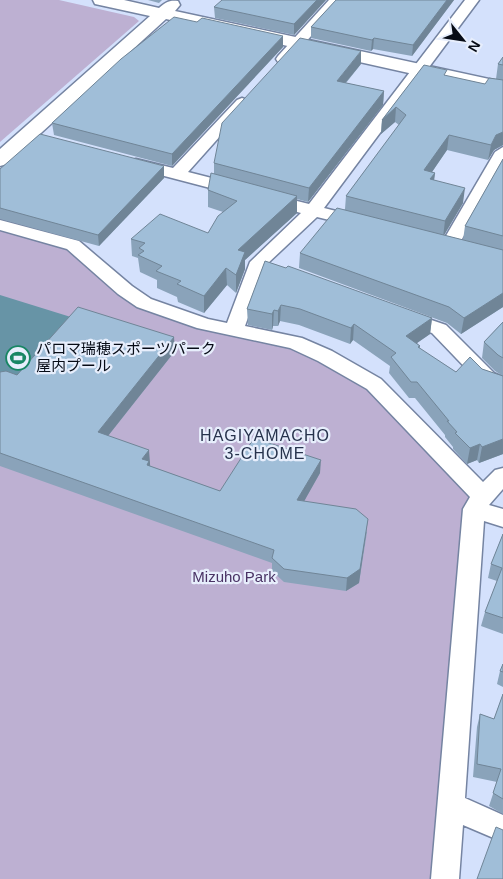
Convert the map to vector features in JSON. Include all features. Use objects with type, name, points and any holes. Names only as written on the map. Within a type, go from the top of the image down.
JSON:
[{"type":"street","points":[[101,0],[503,88]]},
{"type":"street","points":[[0,160],[178,0]]},
{"type":"street","points":[[270,72],[336,0]]},
{"type":"street","points":[[234,330],[259,262],[314,210],[472,0]]},
{"type":"street","points":[[176,175],[250,94]]},
{"type":"street","points":[[28,135],[46,140]]},
{"type":"street","points":[[449,246],[503,152]]},
{"type":"street","points":[[120,160],[372,225]]},
{"type":"street","points":[[0,225],[73,245],[144,304],[204,324],[295,343],[325,356],[374,384],[478,503],[503,518]]},
{"type":"street","points":[[430,240],[467,250]]},
{"type":"street","points":[[259,262],[277,269]]},
{"type":"street","points":[[385,309],[439,329],[487,378],[503,385]]},
{"type":"street","points":[[446,879],[478,503],[503,476]]},
{"type":"street","points":[[452,806],[503,828]]},
{"type":"green space","points":[[0,0],[59,0],[134,17],[139,21],[0,142]]},
{"type":"green space","name":"Mizuho Park","points":[[0,225],[73,245],[144,303],[295,343],[374,384],[483,496],[445,879],[0,879]]},
{"type":"water","name":"パロマ瑞穂スポーツパーク 屋内プール","points":[[0,295],[74,318],[0,398]]},
{"type":"building","points":[[222,0],[317,0],[294,24],[214,7]]},
{"type":"building","points":[[336,0],[447,0],[413,45],[374,38],[372,40],[311,27]]},
{"type":"building","points":[[174,17],[197,22],[202,18],[283,36],[172,154],[52,123],[121,59]]},
{"type":"building","points":[[300,38],[361,51],[337,81],[384,91],[309,188],[214,163],[222,123]]},
{"type":"building","points":[[503,57],[503,65],[498,64]]},
{"type":"building","points":[[424,65],[447,70],[444,75],[485,84],[489,78],[503,80],[503,132],[496,135],[491,145],[449,135],[424,170],[435,173],[430,179],[465,188],[445,221],[346,196],[406,115],[396,107],[382,120]]},
{"type":"building","points":[[40,134],[164,166],[98,235],[0,208],[0,169]]},
{"type":"building","points":[[503,159],[503,236],[465,226]]},
{"type":"building","points":[[211,173],[297,196],[238,250],[245,252],[236,275],[226,268],[204,296],[177,284],[181,281],[156,271],[162,266],[138,255],[144,251],[139,248],[145,243],[131,239],[160,214],[208,233],[218,216],[237,201],[208,190]]},
{"type":"building","points":[[337,208],[503,250],[503,293],[464,318],[449,307],[300,253]]},
{"type":"building","points":[[265,261],[286,268],[288,266],[432,318],[406,336],[420,346],[418,347],[456,372],[470,357],[482,369],[503,376],[503,439],[482,447],[480,444],[470,448],[455,433],[457,432],[447,421],[449,421],[417,382],[411,382],[391,357],[396,353],[354,324],[351,328],[300,309],[281,305],[278,311],[274,310],[272,314],[247,309]]},
{"type":"building","points":[[78,307],[174,337],[98,432],[149,450],[142,459],[149,461],[147,465],[220,491],[254,438],[321,460],[297,500],[356,509],[368,519],[360,569],[347,578],[284,569],[272,558],[274,550],[0,453],[0,372],[6,371],[17,375]]},
{"type":"building","points":[[503,322],[503,358],[484,342]]},
{"type":"building","points":[[503,534],[503,618],[485,612],[502,568],[491,564]]},
{"type":"building","points":[[503,694],[503,799],[493,793],[501,769],[477,764],[480,714],[494,719]]},
{"type":"building","points":[[496,827],[503,830],[503,879],[477,879]]},
{"type":"place","name":"パロマ瑞穂スポーツパーク 屋内プール","points":[[18,358]]},
{"type":"district","name":"HAGIYAMACHO 3-CHOME","points":[[265,444]]}]
